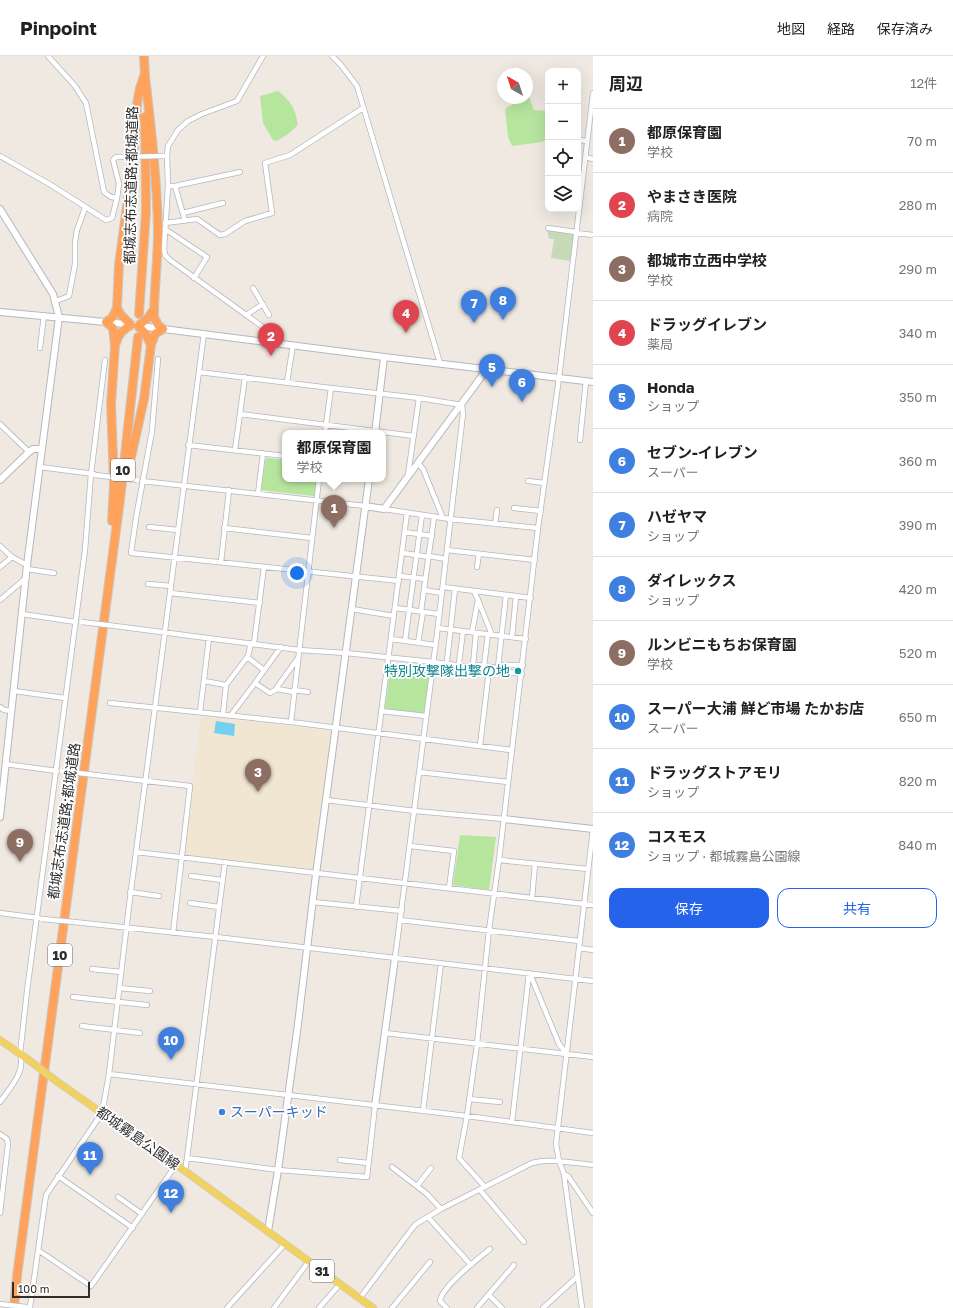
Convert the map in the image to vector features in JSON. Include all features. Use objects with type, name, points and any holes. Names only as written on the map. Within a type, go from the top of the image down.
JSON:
[{"type":"highway","name":"都城志布志道路;都城道路","points":[[140,314],[146,212],[144,56]]},
{"type":"highway","points":[[106,602],[114,484],[111,404],[115,346],[113,328],[106,322],[112,318],[117,308],[119,264],[132,170],[137,104],[145,73]]},
{"type":"highway","points":[[106,602],[128,472],[144,399],[151,345],[155,334],[163,329],[155,321],[154,308],[158,233],[157,202],[155,165],[145,73]]},
{"type":"highway","points":[[117,308],[121,315],[145,333],[151,345]]},
{"type":"highway","points":[[115,346],[120,333],[126,327],[134,326],[148,318],[154,308]]},
{"type":"highway","name":"都城志布志道路;都城道路","points":[[14,1308],[126,449],[138,337]]},
{"type":"main road","name":"都城霧島公園線","points":[[0,1040],[185,1171],[373,1308]]},
{"type":"street","points":[[48,56],[75,86],[86,103],[104,192],[111,197],[117,198]]},
{"type":"street","points":[[263,56],[237,101],[188,121],[178,130],[168,146],[165,156],[168,186],[164,249],[165,255],[170,260],[267,330],[272,337],[272,342]]},
{"type":"street","points":[[332,56],[341,64],[357,86],[440,363]]},
{"type":"street","points":[[524,1242],[459,1158],[467,1116],[477,1044],[493,894],[499,860],[511,750],[531,598],[538,528],[559,378],[593,93]]},
{"type":"street","points":[[165,226],[197,219],[220,235],[225,234],[245,221],[272,213],[264,163],[290,155],[364,108]]},
{"type":"street","points":[[581,140],[587,141]]},
{"type":"street","points":[[0,156],[51,185],[106,220],[112,218],[119,184],[113,160],[116,157],[165,156]]},
{"type":"street","points":[[585,157],[593,159]]},
{"type":"street","points":[[168,186],[175,186],[240,172]]},
{"type":"street","points":[[175,186],[185,221]]},
{"type":"street","points":[[183,214],[223,203]]},
{"type":"street","points":[[56,301],[68,296],[75,264],[75,242],[77,230],[86,208]]},
{"type":"street","points":[[0,209],[56,301],[59,317],[27,567],[0,817]]},
{"type":"street","points":[[165,226],[207,257],[194,278]]},
{"type":"street","points":[[548,228],[593,235]]},
{"type":"street","points":[[253,288],[269,315]]},
{"type":"street","points":[[246,315],[263,304]]},
{"type":"street","points":[[0,312],[44,315],[204,333],[384,357],[593,382]]},
{"type":"street","points":[[40,348],[44,315]]},
{"type":"street","points":[[0,1304],[28,1307],[38,1250],[44,1200],[58,1176],[102,1113],[109,1074],[130,892],[204,333]]},
{"type":"street","points":[[287,382],[293,345]]},
{"type":"street","points":[[375,430],[384,357]]},
{"type":"street","points":[[158,359],[152,431],[131,553],[356,577],[399,579],[413,578],[425,580]]},
{"type":"street","points":[[0,1102],[19,1075],[23,1056],[37,918],[55,770],[85,550],[105,360]]},
{"type":"street","points":[[384,509],[487,369]]},
{"type":"street","points":[[199,372],[419,398],[462,405]]},
{"type":"street","points":[[235,450],[244,378]]},
{"type":"street","points":[[580,440],[586,381]]},
{"type":"street","points":[[325,430],[331,388]]},
{"type":"street","points":[[408,477],[419,398]]},
{"type":"street","points":[[187,1158],[278,1170],[367,1177],[375,1106],[415,811],[432,662],[438,628],[463,414],[462,405]]},
{"type":"street","points":[[240,414],[363,430]]},
{"type":"street","points":[[0,424],[29,452]]},
{"type":"street","points":[[386,433],[414,436]]},
{"type":"street","points":[[188,445],[282,456]]},
{"type":"street","points":[[0,480],[33,449],[42,449]]},
{"type":"street","points":[[258,494],[263,453]]},
{"type":"street","points":[[418,463],[443,518]]},
{"type":"street","points":[[40,467],[183,486],[365,506],[450,519],[538,528]]},
{"type":"street","points":[[528,481],[544,483]]},
{"type":"street","points":[[291,722],[307,572],[319,482]]},
{"type":"street","points":[[268,1231],[298,1024],[316,874],[369,482]]},
{"type":"street","points":[[220,562],[230,490]]},
{"type":"street","points":[[514,508],[541,511]]},
{"type":"street","points":[[495,524],[497,510]]},
{"type":"street","points":[[356,907],[388,658],[396,608],[407,513]]},
{"type":"street","points":[[405,641],[422,515]]},
{"type":"street","points":[[418,643],[434,517]]},
{"type":"street","points":[[149,527],[178,530]]},
{"type":"street","points":[[224,528],[312,538]]},
{"type":"street","points":[[405,532],[432,536]]},
{"type":"street","points":[[0,547],[27,567],[54,573]]},
{"type":"street","points":[[447,550],[535,560]]},
{"type":"street","points":[[402,554],[446,559]]},
{"type":"street","points":[[477,567],[479,554]]},
{"type":"street","points":[[0,567],[12,557]]},
{"type":"street","points":[[223,714],[226,685],[247,658],[253,643],[264,567]]},
{"type":"street","points":[[0,600],[26,578]]},
{"type":"street","points":[[148,584],[171,586]]},
{"type":"street","points":[[424,590],[455,589],[531,598]]},
{"type":"street","points":[[447,662],[455,589]]},
{"type":"street","points":[[474,591],[490,634],[484,666]]},
{"type":"street","points":[[170,592],[260,603]]},
{"type":"street","points":[[498,667],[506,595]]},
{"type":"street","points":[[512,637],[516,596]]},
{"type":"street","points":[[473,665],[474,633],[478,600]]},
{"type":"street","points":[[396,608],[439,614]]},
{"type":"street","points":[[352,609],[394,616]]},
{"type":"street","points":[[22,614],[299,650],[346,653],[432,662],[522,674]]},
{"type":"street","points":[[438,628],[526,639]]},
{"type":"street","points":[[459,663],[462,631]]},
{"type":"street","points":[[200,712],[209,638]]},
{"type":"street","points":[[391,639],[435,645]]},
{"type":"street","points":[[231,715],[281,647]]},
{"type":"street","points":[[275,690],[298,657]]},
{"type":"street","points":[[247,658],[264,670]]},
{"type":"street","points":[[438,660],[498,667],[500,665],[523,666]]},
{"type":"street","points":[[480,746],[489,670]]},
{"type":"street","points":[[204,681],[226,685]]},
{"type":"street","points":[[255,683],[270,693],[277,689],[308,692]]},
{"type":"street","points":[[14,691],[65,698]]},
{"type":"street","points":[[110,702],[291,722],[511,750]]},
{"type":"street","points":[[0,707],[11,712]]},
{"type":"street","points":[[381,711],[426,716]]},
{"type":"street","points":[[6,764],[190,786],[173,933]]},
{"type":"street","points":[[419,772],[508,782]]},
{"type":"street","points":[[326,800],[415,811],[593,829],[591,861],[588,870],[579,941],[556,1144],[559,1161],[564,1174],[582,1308]]},
{"type":"street","points":[[410,846],[454,851],[449,888]]},
{"type":"street","points":[[136,852],[593,905]]},
{"type":"street","points":[[499,860],[588,870]]},
{"type":"street","points":[[185,1171],[225,862]]},
{"type":"street","points":[[532,898],[535,864]]},
{"type":"street","points":[[191,876],[222,880]]},
{"type":"street","points":[[130,892],[158,896]]},
{"type":"street","points":[[313,902],[402,911]]},
{"type":"street","points":[[190,903],[219,907]]},
{"type":"street","points":[[0,913],[593,981]]},
{"type":"street","points":[[400,920],[579,941]]},
{"type":"street","points":[[579,948],[593,950]]},
{"type":"street","points":[[423,1111],[441,963]]},
{"type":"street","points":[[92,968],[121,972]]},
{"type":"street","points":[[512,1122],[529,973]]},
{"type":"street","points":[[529,973],[559,1044],[566,1053]]},
{"type":"street","points":[[119,988],[150,991]]},
{"type":"street","points":[[73,997],[147,1005]]},
{"type":"street","points":[[82,1026],[140,1033]]},
{"type":"street","points":[[385,1033],[593,1056]]},
{"type":"street","points":[[109,1074],[593,1132]]},
{"type":"street","points":[[469,1099],[500,1102]]},
{"type":"street","points":[[0,1134],[7,1139],[8,1144],[0,1213]]},
{"type":"street","points":[[340,1160],[368,1163]]},
{"type":"street","points":[[360,1298],[410,1230],[416,1224],[441,1209],[532,1163],[539,1161],[559,1161],[593,1165]]},
{"type":"street","points":[[38,1250],[91,1286],[176,1165]]},
{"type":"street","points":[[392,1167],[418,1186],[441,1209]]},
{"type":"street","points":[[418,1186],[431,1168]]},
{"type":"street","points":[[564,1174],[568,1176],[593,1213]]},
{"type":"street","points":[[58,1176],[132,1228]]},
{"type":"street","points":[[118,1197],[142,1214]]},
{"type":"street","points":[[428,1217],[471,1265]]},
{"type":"street","points":[[227,1308],[285,1244]]},
{"type":"street","points":[[447,1308],[440,1301],[440,1296],[449,1284],[490,1249]]},
{"type":"street","points":[[274,1308],[309,1261]]},
{"type":"street","points":[[392,1308],[430,1262]]},
{"type":"street","points":[[477,1308],[514,1265]]},
{"type":"street","points":[[543,1308],[578,1276]]},
{"type":"street","points":[[320,1308],[340,1284]]},
{"type":"street","points":[[489,1295],[502,1308]]},
{"type":"shaded area","points":[[201,716],[331,731],[314,868],[312,870],[185,855],[184,853]]},
{"type":"green space","points":[[278,91],[292,105],[298,125],[277,141],[273,140],[263,123],[260,96]]},
{"type":"green space","points":[[513,104],[532,104],[534,110],[545,111],[545,140],[542,142],[512,146],[508,137],[505,109]]},
{"type":"green space","points":[[547,230],[574,234],[570,261],[551,258],[554,239],[549,239]]},
{"type":"green space","points":[[266,458],[282,460],[282,482],[316,482],[314,496],[261,490]]},
{"type":"green space","points":[[393,666],[430,670],[424,714],[385,710],[390,668]]},
{"type":"green space","points":[[460,835],[496,837],[489,890],[453,885]]},
{"type":"water","points":[[216,721],[235,724],[234,736],[214,733]]},
{"type":"place","name":"ダイレックス","points":[[503,320]]},
{"type":"place","name":"ハゼヤマ","points":[[474,323]]},
{"type":"place","name":"ドラッグイレブン","points":[[406,333]]},
{"type":"place","name":"やまさき医院","points":[[271,356]]},
{"type":"place","name":"Honda","points":[[492,387]]},
{"type":"place","name":"セブン-イレブン","points":[[522,402]]},
{"type":"place","name":"都原保育園","points":[[334,528]]},
{"type":"place","name":"特別攻撃隊出撃の地","points":[[518,671]]},
{"type":"place","name":"都城市立西中学校","points":[[258,792]]},
{"type":"place","name":"ルンビニもちお保育園","points":[[20,862]]},
{"type":"place","name":"スーパー大浦 鮮ど市場 たかお店","points":[[171,1060]]},
{"type":"place","name":"スーパーキッド","points":[[222,1112]]},
{"type":"place","name":"ドラッグストアモリ","points":[[90,1175]]},
{"type":"place","name":"コスモス","points":[[171,1213]]}]
